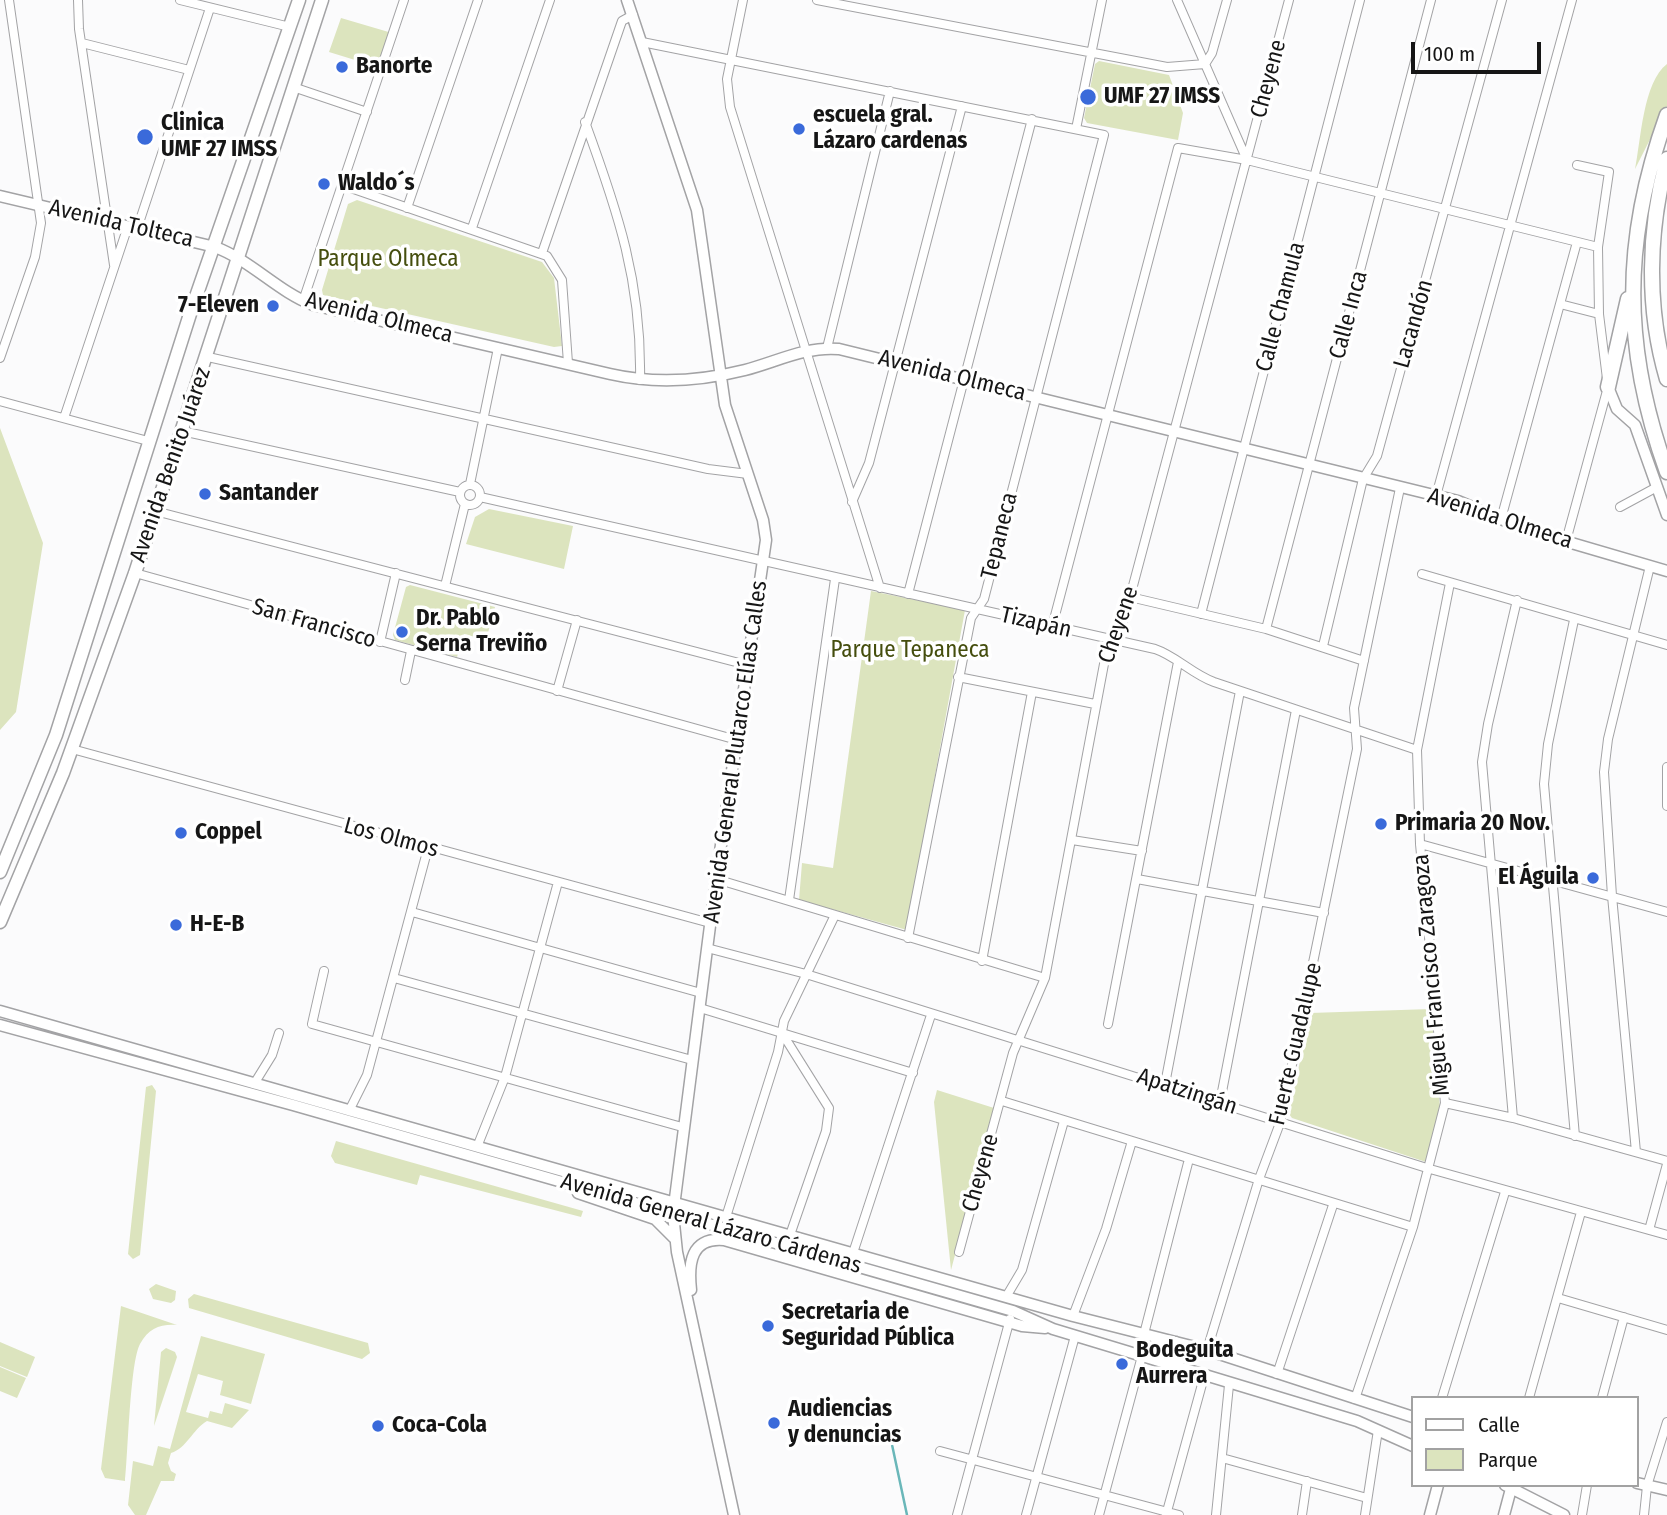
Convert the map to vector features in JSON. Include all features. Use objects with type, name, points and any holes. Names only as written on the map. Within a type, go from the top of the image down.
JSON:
[{"type":"highway","points":[[1608,387],[1633,277],[1642,198],[1667,115]]},
{"type":"highway","points":[[1667,159],[1653,234],[1653,289],[1661,359],[1667,379]]},
{"type":"highway","points":[[1633,277],[1636,360],[1667,472]]},
{"type":"main road","name":"Avenida Benito Juárez","points":[[0,872],[35,792],[68,699],[149,441],[299,0]]},
{"type":"main road","name":"Avenida Benito Juárez","points":[[0,922],[72,749],[135,573],[208,357],[322,0]]},
{"type":"main road","points":[[68,699],[72,749]]},
{"type":"street","points":[[78,0],[77,16],[114,265]]},
{"type":"street","points":[[180,0],[290,27]]},
{"type":"street","points":[[303,301],[404,0]]},
{"type":"street","points":[[407,208],[478,0]]},
{"type":"street","points":[[472,228],[550,0]]},
{"type":"street","name":"Avenida General Plutarco Elías Calles","points":[[626,0],[697,210],[724,405],[765,530],[764,561],[716,880],[673,1201],[674,1238],[734,1515]]},
{"type":"street","points":[[743,0],[731,59],[727,93],[730,107],[880,588]]},
{"type":"street","points":[[817,0],[1167,67],[1205,64]]},
{"type":"street","points":[[642,42],[1076,129],[1102,0]]},
{"type":"street","points":[[1177,0],[1247,160]]},
{"type":"street","points":[[1205,64],[1212,53],[1227,0]]},
{"type":"street","name":"Cheyene","points":[[959,1252],[1018,1040],[1045,978],[1104,664],[1129,597],[1176,431],[1289,0]]},
{"type":"street","name":"Calle Chamula","points":[[1201,614],[1360,0]]},
{"type":"street","name":"Calle Inca","points":[[1266,629],[1431,0]]},
{"type":"street","name":"Lacandón","points":[[1323,646],[1363,479],[1377,456],[1447,210],[1502,0]]},
{"type":"street","points":[[1436,496],[1572,0]]},
{"type":"street","points":[[0,358],[35,257],[41,223],[8,2]]},
{"type":"street","points":[[64,418],[114,265],[133,227],[210,8]]},
{"type":"street","points":[[542,253],[622,21],[633,15]]},
{"type":"street","points":[[82,43],[189,70]]},
{"type":"street","points":[[293,87],[367,112]]},
{"type":"street","points":[[827,348],[890,91]]},
{"type":"street","points":[[852,502],[864,479],[962,106]]},
{"type":"street","points":[[908,594],[1032,119]]},
{"type":"street","points":[[585,122],[627,244],[637,306],[640,380]]},
{"type":"street","name":"Tepaneca","points":[[908,938],[971,618],[984,599],[1104,135],[1076,129]]},
{"type":"street","points":[[1052,627],[1178,148],[1247,160],[1598,247]]},
{"type":"street","points":[[1577,165],[1609,173],[1598,247],[1600,314],[1608,387],[1617,409],[1635,425],[1667,515]]},
{"type":"street","points":[[342,185],[542,253],[554,263],[562,280],[568,363]]},
{"type":"street","name":"Avenida Tolteca","points":[[0,196],[215,247],[240,258]]},
{"type":"street","points":[[1501,519],[1577,242]]},
{"type":"street","name":"Avenida Olmeca","points":[[240,258],[303,301],[640,380],[719,375],[805,351],[827,348],[1035,396],[1436,496],[1566,541],[1667,571]]},
{"type":"street","points":[[1560,304],[1600,314]]},
{"type":"street","points":[[460,492],[470,484],[498,348]]},
{"type":"street","points":[[208,357],[708,469],[748,474]]},
{"type":"street","points":[[1566,541],[1608,387]]},
{"type":"street","points":[[0,401],[149,441]]},
{"type":"street","points":[[182,430],[460,492]]},
{"type":"street","points":[[465,504],[476,503],[480,497],[479,489],[470,484]]},
{"type":"street","points":[[1620,507],[1657,487]]},
{"type":"street","name":"Fuerte Guadalupe","points":[[1206,1350],[1259,1179],[1280,1123],[1357,749],[1354,708],[1400,488]]},
{"type":"street","points":[[445,586],[465,504],[460,492]]},
{"type":"street","name":"Tizapán","points":[[480,497],[1162,652],[1198,676],[1417,750]]},
{"type":"street","points":[[156,511],[747,665]]},
{"type":"street","points":[[1636,1152],[1604,789],[1605,756],[1650,566]]},
{"type":"street","name":"San Francisco","points":[[135,573],[737,740]]},
{"type":"street","points":[[380,642],[396,573]]},
{"type":"street","points":[[1422,574],[1667,645]]},
{"type":"street","points":[[789,900],[835,579]]},
{"type":"street","name":"Miguel Francisco Zaragoza","points":[[1355,1399],[1413,1227],[1446,1103],[1420,844],[1417,750],[1450,583]]},
{"type":"street","points":[[1129,597],[1266,629],[1364,661]]},
{"type":"street","points":[[1513,1118],[1483,752],[1517,600]]},
{"type":"street","points":[[557,691],[577,620]]},
{"type":"street","points":[[1574,620],[1545,760],[1545,796],[1575,1136]]},
{"type":"street","points":[[405,680],[411,651]]},
{"type":"street","points":[[1108,1024],[1178,662]]},
{"type":"street","points":[[958,677],[1096,704]]},
{"type":"street","points":[[1165,1084],[1240,691]]},
{"type":"street","points":[[982,961],[1032,692]]},
{"type":"street","points":[[1220,1102],[1296,710]]},
{"type":"street","name":"Los Olmos","points":[[72,749],[710,923]]},
{"type":"street","points":[[1667,767],[1667,806]]},
{"type":"street","points":[[1072,841],[1142,851]]},
{"type":"street","points":[[1420,844],[1490,861],[1554,882],[1667,912]]},
{"type":"street","points":[[349,1111],[367,1075],[428,848]]},
{"type":"street","points":[[1137,879],[1204,889],[1324,914]]},
{"type":"street","points":[[716,880],[1045,978]]},
{"type":"street","points":[[477,1147],[505,1077],[558,881]]},
{"type":"street","points":[[412,912],[701,993]]},
{"type":"street","points":[[726,1217],[788,1010],[835,915]]},
{"type":"street","name":"Apatzingán","points":[[707,948],[806,974],[1505,1192],[1667,1235]]},
{"type":"street","points":[[324,971],[312,1024],[682,1127]]},
{"type":"street","points":[[394,978],[692,1060]]},
{"type":"street","points":[[700,1008],[913,1073]]},
{"type":"street","name":"Avenida General Lázaro Cárdenas","points":[[0,1011],[673,1201],[726,1217],[863,1268],[1011,1316]]},
{"type":"street","points":[[853,1253],[931,1015]]},
{"type":"street","name":"Avenida General Lázaro Cárdenas","points":[[0,1025],[673,1214],[853,1253],[1073,1316],[1206,1350],[1412,1416]]},
{"type":"street","points":[[782,1032],[829,1108],[826,1131],[786,1240],[796,1261]]},
{"type":"street","points":[[254,1084],[272,1055],[279,1034]]},
{"type":"street","points":[[190,1077],[227,1081],[234,1078],[228,1076]]},
{"type":"street","points":[[1002,1101],[1259,1179],[1334,1205],[1413,1227]]},
{"type":"street","points":[[1446,1103],[1513,1118],[1667,1162],[1649,1230]]},
{"type":"street","points":[[1006,1297],[1022,1270],[1064,1121]]},
{"type":"street","points":[[1073,1316],[1107,1229],[1132,1141]]},
{"type":"street","points":[[1144,1334],[1189,1158]]},
{"type":"street","points":[[552,1179],[588,1197],[655,1219],[674,1238]]},
{"type":"street","points":[[1443,1396],[1505,1192]]},
{"type":"street","points":[[1277,1374],[1334,1205]]},
{"type":"street","points":[[1530,1396],[1581,1212]]},
{"type":"street","points":[[695,1331],[690,1268],[694,1251],[707,1240],[724,1240],[872,1282],[1011,1316],[1229,1385],[1357,1421],[1412,1446]]},
{"type":"street","points":[[863,1268],[872,1282]]},
{"type":"street","points":[[1558,1298],[1667,1330]]},
{"type":"street","points":[[957,1515],[1011,1316]]},
{"type":"street","points":[[1603,1396],[1624,1317]]},
{"type":"street","points":[[1102,1345],[1100,1329],[1107,1325]]},
{"type":"street","points":[[1026,1515],[1075,1336]]},
{"type":"street","points":[[1171,1365],[1180,1360],[1183,1352],[1176,1342]]},
{"type":"street","points":[[1099,1515],[1142,1356]]},
{"type":"street","points":[[1166,1514],[1204,1377]]},
{"type":"street","points":[[1216,1515],[1229,1385]]},
{"type":"street","points":[[1644,1515],[1642,1485],[1667,1422]]},
{"type":"street","points":[[1366,1515],[1378,1430]]},
{"type":"street","points":[[940,1451],[1104,1494],[1166,1514],[1180,1515]]},
{"type":"street","points":[[1222,1458],[1367,1498]]},
{"type":"street","points":[[1302,1515],[1307,1481]]},
{"type":"street","points":[[1642,1485],[1667,1490]]},
{"type":"street","points":[[1430,1515],[1437,1487]]},
{"type":"street","points":[[1504,1515],[1510,1487]]},
{"type":"street","points":[[1512,1487],[1564,1515]]},
{"type":"street","points":[[1582,1515],[1587,1487]]},
{"type":"green space","points":[[341,18],[392,33],[381,68],[329,52]]},
{"type":"green space","points":[[1099,61],[1169,75],[1183,113],[1178,140],[1087,123],[1084,118],[1095,64]]},
{"type":"green space","points":[[1667,64],[1667,106],[1635,169],[1648,97],[1659,72]]},
{"type":"green space","name":"Parque Olmeca","points":[[357,200],[542,262],[554,278],[562,346],[554,347],[323,295],[322,290],[348,204]]},
{"type":"green space","points":[[0,428],[43,543],[16,712],[0,730]]},
{"type":"green space","points":[[489,509],[573,526],[564,569],[466,544],[475,517]]},
{"type":"green space","points":[[410,585],[495,607],[486,640],[464,634],[457,657],[395,640],[393,635],[406,587]]},
{"type":"green space","name":"Parque Tepaneca","points":[[871,591],[965,610],[907,930],[799,900],[802,863],[833,868]]},
{"type":"green space","points":[[1431,1009],[1440,1107],[1426,1162],[1292,1118],[1289,1114],[1310,1013]]},
{"type":"green space","points":[[152,1085],[156,1091],[140,1255],[133,1259],[128,1254],[146,1087]]},
{"type":"green space","points":[[937,1090],[994,1108],[951,1270],[934,1102]]},
{"type":"green space","points":[[336,1141],[583,1211],[581,1217],[420,1175],[417,1185],[335,1163],[331,1156]]},
{"type":"green space","points":[[156,1284],[176,1291],[175,1300],[171,1303],[153,1299],[149,1289]]},
{"type":"green space","points":[[194,1294],[368,1343],[370,1353],[362,1359],[189,1308],[188,1299]]},
{"type":"green space","points":[[121,1306],[177,1325],[160,1326],[151,1331],[140,1344],[134,1369],[125,1481],[105,1478],[101,1469]]},
{"type":"green space","points":[[201,1336],[265,1354],[251,1404],[220,1395],[223,1381],[198,1374],[186,1412],[208,1418],[210,1411],[222,1414],[225,1403],[249,1410],[232,1428],[207,1421],[197,1429],[177,1451],[171,1453],[168,1463],[171,1471],[176,1474],[174,1481],[161,1481],[146,1515],[135,1515],[128,1505],[133,1461],[153,1466],[158,1446],[170,1449]]},
{"type":"green space","points":[[0,1342],[35,1357],[27,1377],[0,1366]]},
{"type":"green space","points":[[166,1348],[175,1352],[177,1357],[154,1426],[161,1352]]},
{"type":"green space","points":[[0,1367],[26,1378],[17,1398],[0,1391]]},
{"type":"waterway","points":[[891,1440],[907,1515]]},
{"type":"place","name":"Banorte","points":[[342,67]]},
{"type":"place","name":"UMF 27 IMSS","points":[[1088,97]]},
{"type":"place","name":"escuela gral. Lázaro cardenas","points":[[799,129]]},
{"type":"place","name":"Clinica UMF 27 IMSS","points":[[145,137]]},
{"type":"place","name":"Waldo´s","points":[[324,184]]},
{"type":"place","name":"7-Eleven","points":[[273,306]]},
{"type":"place","name":"Santander","points":[[205,494]]},
{"type":"place","name":"Dr. Pablo Serna Treviño","points":[[402,632]]},
{"type":"place","name":"Primaria 20 Nov.","points":[[1381,824]]},
{"type":"place","name":"Coppel","points":[[181,833]]},
{"type":"place","name":"El Águila","points":[[1593,878]]},
{"type":"place","name":"H-E-B","points":[[176,925]]},
{"type":"place","name":"Secretaria de Seguridad Pública","points":[[768,1326]]},
{"type":"place","name":"Bodeguita Aurrera","points":[[1122,1364]]},
{"type":"place","name":"Audiencias y denuncias","points":[[774,1423]]},
{"type":"place","name":"Coca-Cola","points":[[378,1426]]}]
